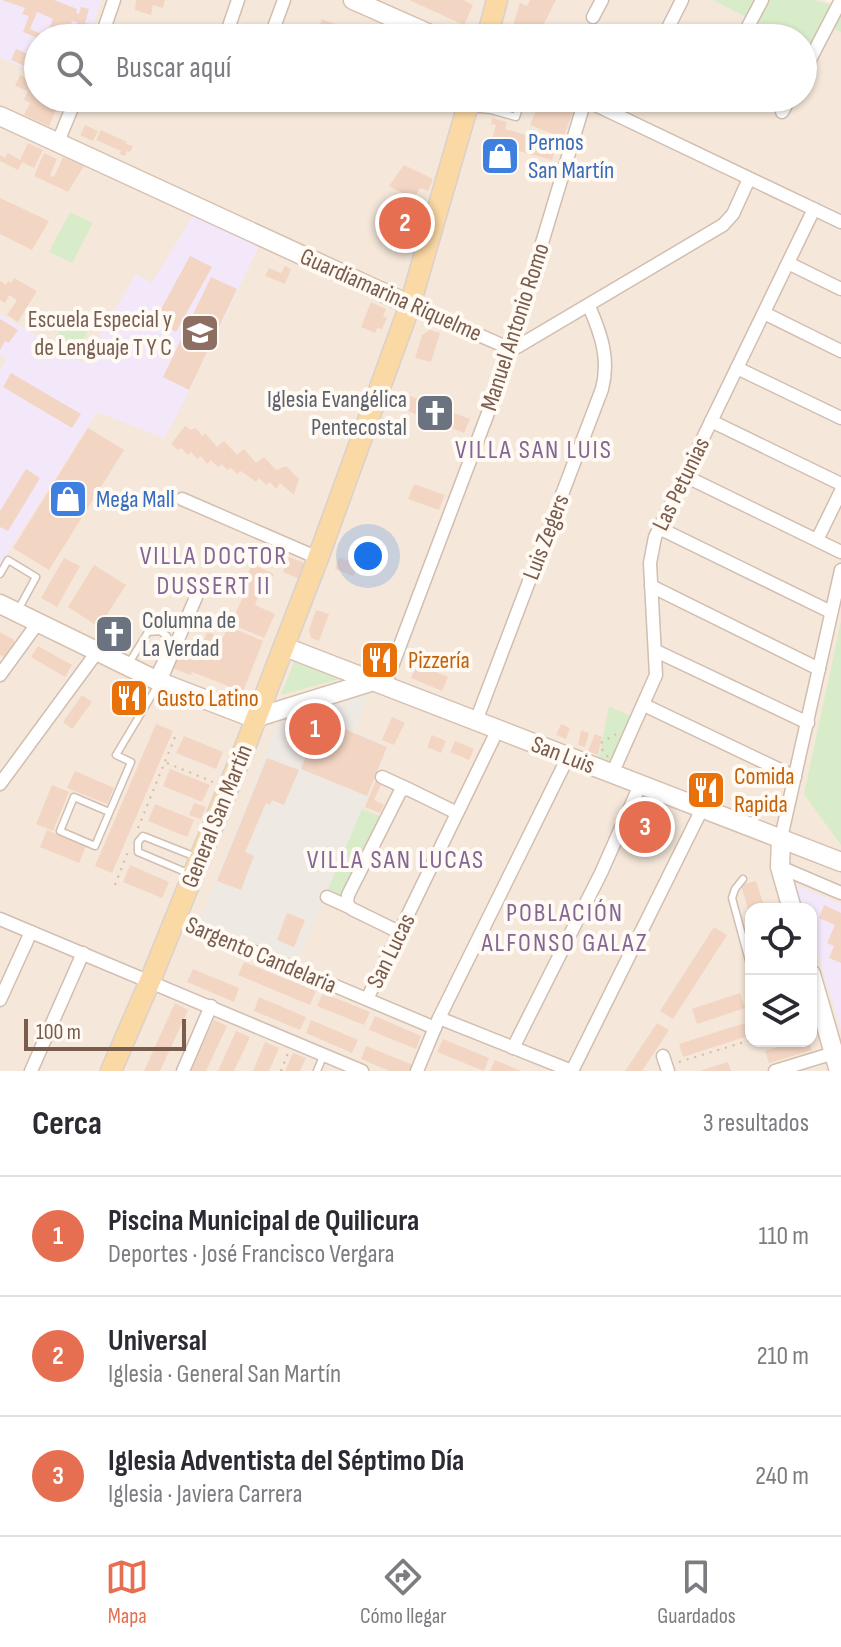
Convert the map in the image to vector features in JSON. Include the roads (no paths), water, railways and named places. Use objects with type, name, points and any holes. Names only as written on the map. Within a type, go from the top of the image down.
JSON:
[{"type":"main road","points":[[491,24],[497,0]]},
{"type":"main road","name":"General San Martín","points":[[111,1071],[176,919],[285,647],[410,305],[469,112]]},
{"type":"street","points":[[106,24],[114,0]]},
{"type":"street","points":[[230,24],[238,0]]},
{"type":"street","points":[[275,24],[284,0]]},
{"type":"street","points":[[593,17],[602,0]]},
{"type":"street","points":[[670,24],[682,0]]},
{"type":"street","points":[[749,24],[762,0]]},
{"type":"street","points":[[817,46],[841,0]]},
{"type":"street","points":[[356,1],[408,24]]},
{"type":"street","points":[[58,142],[70,112]]},
{"type":"street","name":"Manuel Antonio Romo","points":[[379,683],[511,349],[579,112]]},
{"type":"street","points":[[610,112],[841,222]]},
{"type":"street","name":"Guardiamarina Riquelme","points":[[0,116],[511,349],[723,225],[733,214],[749,179]]},
{"type":"street","name":"Las Petunias","points":[[615,768],[656,675],[651,555],[659,528],[814,209]]},
{"type":"street","points":[[788,263],[841,289]]},
{"type":"street","name":"Luis Zegers","points":[[476,721],[602,389],[606,370],[605,353],[589,306]]},
{"type":"street","points":[[764,313],[841,351]]},
{"type":"street","points":[[737,368],[841,418]]},
{"type":"street","points":[[711,421],[841,484]]},
{"type":"street","points":[[685,476],[841,552]]},
{"type":"street","points":[[817,540],[841,491]]},
{"type":"street","points":[[182,499],[318,558]]},
{"type":"street","points":[[659,528],[831,612]]},
{"type":"street","points":[[790,903],[780,867],[781,838],[841,570]]},
{"type":"street","points":[[156,680],[202,583]]},
{"type":"street","points":[[651,586],[819,669]]},
{"type":"street","points":[[8,608],[156,680],[239,714],[258,717],[379,683]]},
{"type":"street","points":[[0,675],[37,624]]},
{"type":"street","name":"San Luis","points":[[285,647],[568,757],[615,768],[640,785],[841,862]]},
{"type":"street","points":[[656,651],[808,723]]},
{"type":"street","points":[[0,784],[97,652]]},
{"type":"street","points":[[644,705],[795,777]]},
{"type":"street","name":"San Lucas","points":[[367,999],[498,729]]},
{"type":"street","points":[[417,1071],[437,1023],[568,757]]},
{"type":"street","points":[[382,777],[457,813]]},
{"type":"street","points":[[513,1048],[607,860],[640,785]]},
{"type":"street","points":[[348,905],[348,895],[397,793],[404,788]]},
{"type":"street","points":[[572,1071],[702,809]]},
{"type":"street","points":[[780,867],[841,893]]},
{"type":"street","points":[[327,897],[399,932]]},
{"type":"street","points":[[0,919],[362,1071]]},
{"type":"street","name":"Sargento Candelaria","points":[[176,919],[367,999],[572,1071]]},
{"type":"street","points":[[0,1000],[31,932]]},
{"type":"street","points":[[31,1071],[83,953]]},
{"type":"street","points":[[775,1071],[837,1062],[811,975]]},
{"type":"street","points":[[183,1071],[211,1006]]},
{"type":"lane","points":[[0,574],[8,560],[36,577],[8,608]]},
{"type":"lane","points":[[109,812],[74,797],[60,831],[95,846],[131,762],[116,755],[156,680],[169,639],[160,631],[148,632],[127,666]]},
{"type":"lane","points":[[157,650],[165,653]]},
{"type":"lane","points":[[143,836],[196,867],[138,852],[134,843],[143,836]]},
{"type":"lane","points":[[743,879],[732,898],[745,946]]},
{"type":"lane","points":[[317,1071],[324,1054]]},
{"type":"place","name":"Pernos San Martín","points":[[500,156]]},
{"type":"place","name":"Universal","points":[[405,223]]},
{"type":"place","name":"Escuela Especial y de Lenguaje T Y C","points":[[200,333]]},
{"type":"place","name":"Iglesia Evangélica Pentecostal","points":[[435,413]]},
{"type":"place","name":"Mega Mall","points":[[68,499]]},
{"type":"place","name":"Columna de La Verdad","points":[[114,634]]},
{"type":"place","name":"Pizzería","points":[[380,660]]},
{"type":"place","name":"Gusto Latino","points":[[129,698]]},
{"type":"place","name":"Piscina Municipal de Quilicura","points":[[315,729]]},
{"type":"place","name":"Comida Rapida","points":[[706,790]]},
{"type":"place","name":"Iglesia Adventista del Séptimo Día","points":[[645,827]]},
{"type":"district","name":"VILLA SAN LUIS","points":[[534,450]]},
{"type":"district","name":"VILLA DOCTOR DUSSERT II","points":[[214,571]]},
{"type":"district","name":"VILLA SAN LUCAS","points":[[396,860]]},
{"type":"district","name":"POBLACIÓN ALFONSO GALAZ","points":[[565,928]]}]
